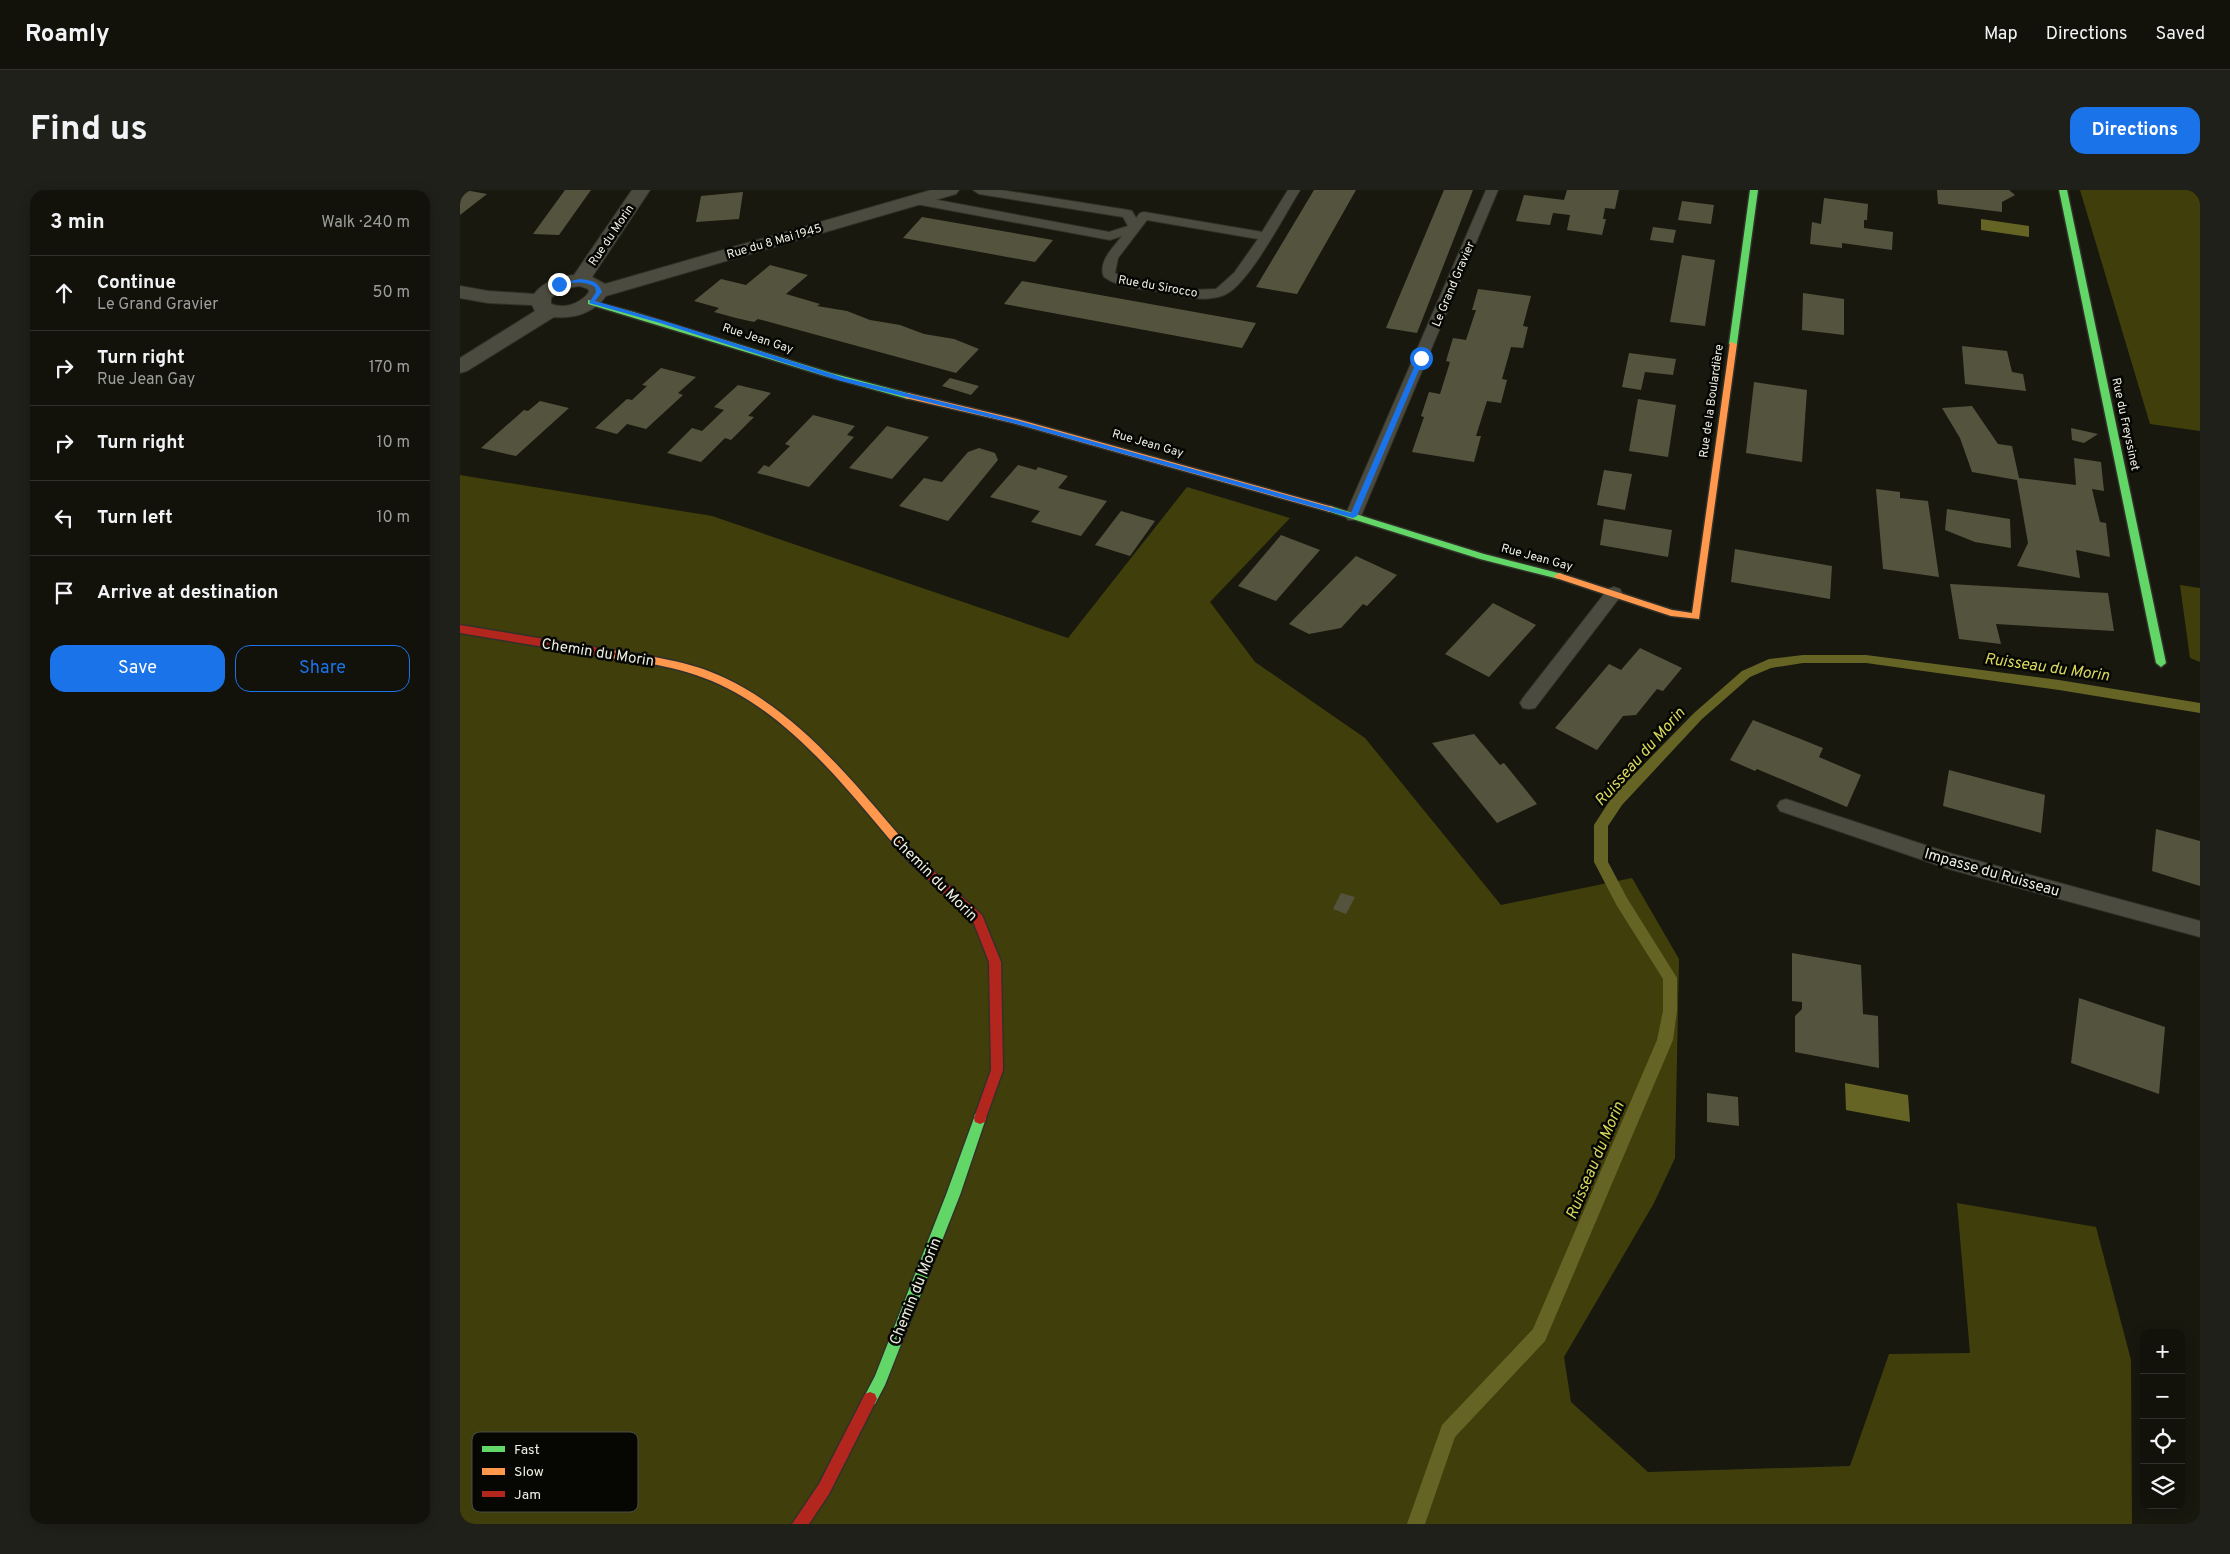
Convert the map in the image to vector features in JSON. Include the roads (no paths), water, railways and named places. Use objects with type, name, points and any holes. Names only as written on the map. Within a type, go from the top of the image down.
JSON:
[{"type":"street","name":"Rue du Morin","points":[[580,280],[641,190]]},
{"type":"street","name":"Rue du 8 Mai 1945","points":[[545,305],[571,311],[595,297],[950,190]]},
{"type":"street","name":"Rue de la Boulardière","points":[[1696,617],[1754,190]]},
{"type":"street","name":"Rue du Freyssinet","points":[[2063,190],[2161,663]]},
{"type":"street","points":[[545,305],[543,294],[559,284],[580,280],[597,286],[595,297]]},
{"type":"street","points":[[460,292],[545,305]]},
{"type":"street","name":"Rue Jean Gay","points":[[595,297],[662,322],[843,380],[1014,421],[1353,516],[1483,557],[1614,593],[1671,613],[1696,617]]},
{"type":"street","points":[[460,367],[545,305]]},
{"type":"street","name":"Chemin du Morin","points":[[460,629],[672,664],[721,681],[760,703],[821,755],[915,861],[978,918],[996,962],[997,1070],[994,1079],[952,1195],[880,1380],[824,1489],[800,1524]]},
{"type":"lane","points":[[980,190],[1128,214],[1135,228]]},
{"type":"lane","name":"Rue du Sirocco","points":[[1264,236],[1144,216],[1112,258],[1109,266],[1110,274],[1123,281],[1201,294],[1222,292],[1230,287],[1264,236],[1294,190]]},
{"type":"lane","name":"Le Grand Gravier","points":[[1353,516],[1492,190]]},
{"type":"lane","name":"Rue du Sirocco","points":[[916,200],[1110,236],[1135,228]]},
{"type":"lane","points":[[1529,703],[1614,593]]},
{"type":"lane","name":"Impasse du Ruisseau","points":[[1786,806],[1949,862],[2200,929]]},
{"type":"waterway","name":"Ruisseau du Morin","points":[[1416,1524],[1448,1431],[1539,1335],[1665,1040],[1670,1011],[1670,978],[1622,902],[1601,862],[1601,825],[1617,801],[1698,716],[1746,674],[1769,664],[1803,659],[1866,659],[2059,685],[2200,708]]}]
